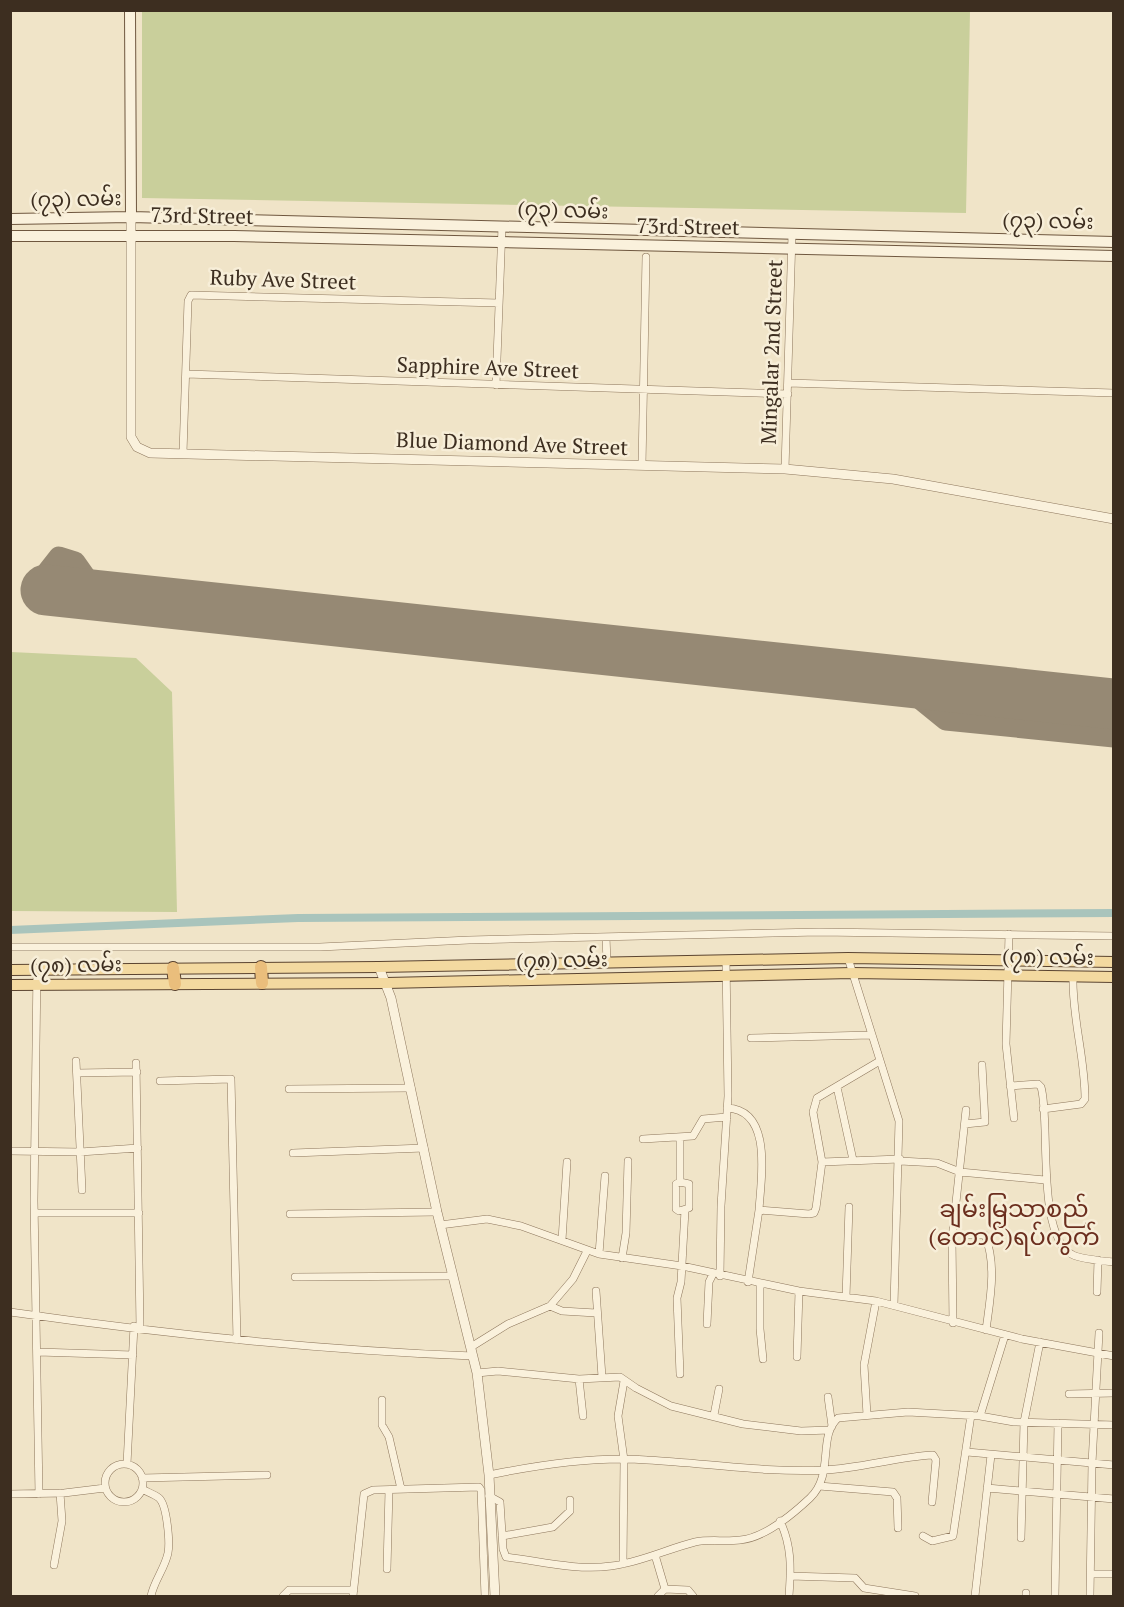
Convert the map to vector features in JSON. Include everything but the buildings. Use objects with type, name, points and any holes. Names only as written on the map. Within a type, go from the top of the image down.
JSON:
[{"type":"highway","points":[[261,967],[262,983]]},
{"type":"highway","points":[[174,968],[175,984]]},
{"type":"main road","points":[[130,10],[131,218]]},
{"type":"main road","name":"(၇၃) လမ်း","points":[[10,219],[235,220],[1113,242]]},
{"type":"main road","points":[[234,236],[235,220]]},
{"type":"main road","name":"73rd Street","points":[[10,236],[234,236],[1113,256]]},
{"type":"main road","name":"(၇၈) လမ်း","points":[[10,970],[379,967],[848,958],[1113,962]]},
{"type":"main road","name":"(၇၈) လမ်း","points":[[10,985],[386,983],[852,973],[1113,977]]},
{"type":"street","name":"Blue Diamond Ave Street","points":[[131,218],[132,437],[137,447],[150,453],[785,469],[893,479],[1113,519]]},
{"type":"street","points":[[496,384],[502,227]]},
{"type":"street","name":"Mingalar 2nd Street","points":[[785,469],[792,235]]},
{"type":"street","points":[[642,465],[646,257]]},
{"type":"street","name":"Ruby Ave Street","points":[[183,453],[188,301],[192,294],[499,303]]},
{"type":"street","name":"Sapphire Ave Street","points":[[186,374],[788,394]]},
{"type":"street","points":[[788,383],[1113,393]]},
{"type":"street","points":[[10,947],[320,946],[819,932],[1113,936]]},
{"type":"street","points":[[1009,934],[1005,1044],[1014,1118]]},
{"type":"street","points":[[606,937],[607,962]]},
{"type":"street","points":[[848,958],[878,1062],[899,1121],[900,1160],[894,1305]]},
{"type":"street","points":[[707,1324],[709,1282],[717,1275],[728,1108],[729,1034],[726,960]]},
{"type":"street","points":[[379,967],[386,983],[440,1225],[477,1373],[489,1475],[495,1596]]},
{"type":"street","points":[[37,969],[35,1213],[39,1494]]},
{"type":"street","points":[[1043,1109],[1081,1104],[1085,1099],[1082,1056],[1072,1007],[1073,977]]},
{"type":"street","points":[[751,1038],[871,1035]]},
{"type":"street","points":[[76,1061],[82,1190]]},
{"type":"street","points":[[759,1210],[814,1213],[822,1162],[813,1106],[817,1098],[878,1062]]},
{"type":"street","points":[[127,1464],[133,1355],[137,1327],[139,1213],[136,1063]]},
{"type":"street","points":[[965,1124],[985,1122],[982,1065]]},
{"type":"street","points":[[77,1074],[136,1072]]},
{"type":"street","points":[[160,1081],[231,1079],[237,1340]]},
{"type":"street","points":[[1010,1086],[1038,1084],[1042,1091],[1045,1180],[1058,1238],[1073,1256],[1113,1262]]},
{"type":"street","points":[[837,1087],[853,1160]]},
{"type":"street","points":[[289,1089],[411,1088]]},
{"type":"street","points":[[728,1108],[740,1109],[749,1114],[755,1124],[762,1167],[759,1210],[748,1282]]},
{"type":"street","points":[[953,1323],[952,1239],[966,1110]]},
{"type":"street","points":[[643,1139],[697,1134],[703,1119],[727,1117]]},
{"type":"street","points":[[680,1137],[680,1182]]},
{"type":"street","points":[[10,1151],[80,1152],[138,1148]]},
{"type":"street","points":[[292,1153],[424,1148]]},
{"type":"street","points":[[822,1162],[900,1160],[937,1163],[960,1172],[1045,1180]]},
{"type":"street","points":[[622,1258],[626,1233],[628,1161]]},
{"type":"street","points":[[561,1240],[567,1162]]},
{"type":"street","points":[[599,1254],[605,1176]]},
{"type":"street","points":[[680,1374],[677,1298],[689,1184],[676,1183],[676,1209],[685,1210]]},
{"type":"street","points":[[846,1297],[849,1207]]},
{"type":"street","points":[[290,1214],[437,1212]]},
{"type":"street","points":[[35,1213],[139,1213]]},
{"type":"street","points":[[440,1225],[487,1219],[521,1226],[599,1254],[682,1266],[760,1285],[876,1301],[953,1323],[1113,1356]]},
{"type":"street","points":[[968,1235],[985,1235],[989,1248],[991,1284],[986,1330]]},
{"type":"street","points":[[10,1312],[237,1340],[359,1352],[472,1352],[508,1324],[550,1306],[573,1279],[587,1251]]},
{"type":"street","points":[[1097,1292],[1098,1260]]},
{"type":"street","points":[[295,1277],[452,1276]]},
{"type":"street","points":[[760,1285],[763,1359]]},
{"type":"street","points":[[596,1291],[602,1377]]},
{"type":"street","points":[[797,1357],[799,1291]]},
{"type":"street","points":[[867,1416],[864,1365],[876,1301]]},
{"type":"street","points":[[550,1306],[562,1311],[596,1313]]},
{"type":"street","points":[[1090,1596],[1092,1463],[1099,1333]]},
{"type":"street","points":[[980,1416],[1005,1335]]},
{"type":"street","points":[[1021,1538],[1024,1422],[1040,1342]]},
{"type":"street","points":[[38,1352],[133,1355]]},
{"type":"street","points":[[477,1373],[518,1372],[579,1378],[620,1377],[624,1382],[671,1406],[766,1428],[801,1431],[831,1428],[838,1418],[908,1412],[971,1415],[1024,1422],[1113,1425]]},
{"type":"street","points":[[579,1378],[583,1416]]},
{"type":"street","points":[[623,1563],[624,1460],[618,1416],[624,1382]]},
{"type":"street","points":[[714,1415],[719,1389]]},
{"type":"street","points":[[1070,1394],[1113,1393]]},
{"type":"street","points":[[489,1496],[500,1502],[506,1557],[594,1567],[623,1563],[698,1542],[742,1540],[762,1533],[780,1521],[812,1497],[819,1486],[825,1470],[831,1428],[828,1397]]},
{"type":"street","points":[[382,1400],[382,1425],[389,1437],[401,1489]]},
{"type":"street","points":[[923,1536],[932,1541],[952,1536],[971,1415]]},
{"type":"street","points":[[1055,1596],[1058,1423]]},
{"type":"street","points":[[967,1452],[1113,1465]]},
{"type":"street","points":[[489,1475],[530,1466],[624,1460],[825,1470],[906,1456],[933,1455],[936,1460],[932,1502]]},
{"type":"street","points":[[975,1596],[991,1455]]},
{"type":"street","points":[[127,1464],[137,1468],[142,1478],[142,1489],[132,1500],[125,1502],[111,1497],[105,1488],[109,1469],[116,1465],[127,1464]]},
{"type":"street","points":[[142,1478],[267,1475]]},
{"type":"street","points":[[819,1486],[893,1492],[897,1498],[898,1528]]},
{"type":"street","points":[[10,1494],[60,1493],[105,1488]]},
{"type":"street","points":[[283,1596],[289,1590],[353,1593],[364,1494],[368,1491],[480,1488],[485,1596]]},
{"type":"street","points":[[987,1488],[1057,1496],[1113,1499]]},
{"type":"street","points":[[142,1489],[159,1498],[165,1508],[167,1526],[168,1553],[153,1584],[151,1596]]},
{"type":"street","points":[[387,1569],[389,1490]]},
{"type":"street","points":[[54,1565],[62,1521],[60,1493]]},
{"type":"street","points":[[502,1536],[553,1527],[570,1511],[570,1500]]},
{"type":"street","points":[[780,1521],[788,1538],[789,1596]]},
{"type":"street","points":[[655,1555],[665,1589]]},
{"type":"street","points":[[1090,1574],[1113,1574]]},
{"type":"street","points":[[790,1576],[855,1578],[864,1588],[915,1596]]},
{"type":"street","points":[[658,1596],[665,1589],[688,1590],[693,1596]]},
{"type":"green space","points":[[142,11],[970,11],[966,213],[142,198]]},
{"type":"green space","points":[[11,652],[136,658],[172,692],[177,912],[11,911]]},
{"type":"waterway","points":[[10,930],[298,918],[1114,913]]},
{"type":"taxiway","points":[[46,590],[48,571],[59,557],[75,562],[99,596]]},
{"type":"taxiway","points":[[898,681],[946,720],[1114,737]]},
{"type":"runway","points":[[46,590],[1114,704]]},
{"type":"district","name":"ချမ်းမြသာစည် (တောင်)ရပ်ကွက်","points":[[1014,1223]]}]
